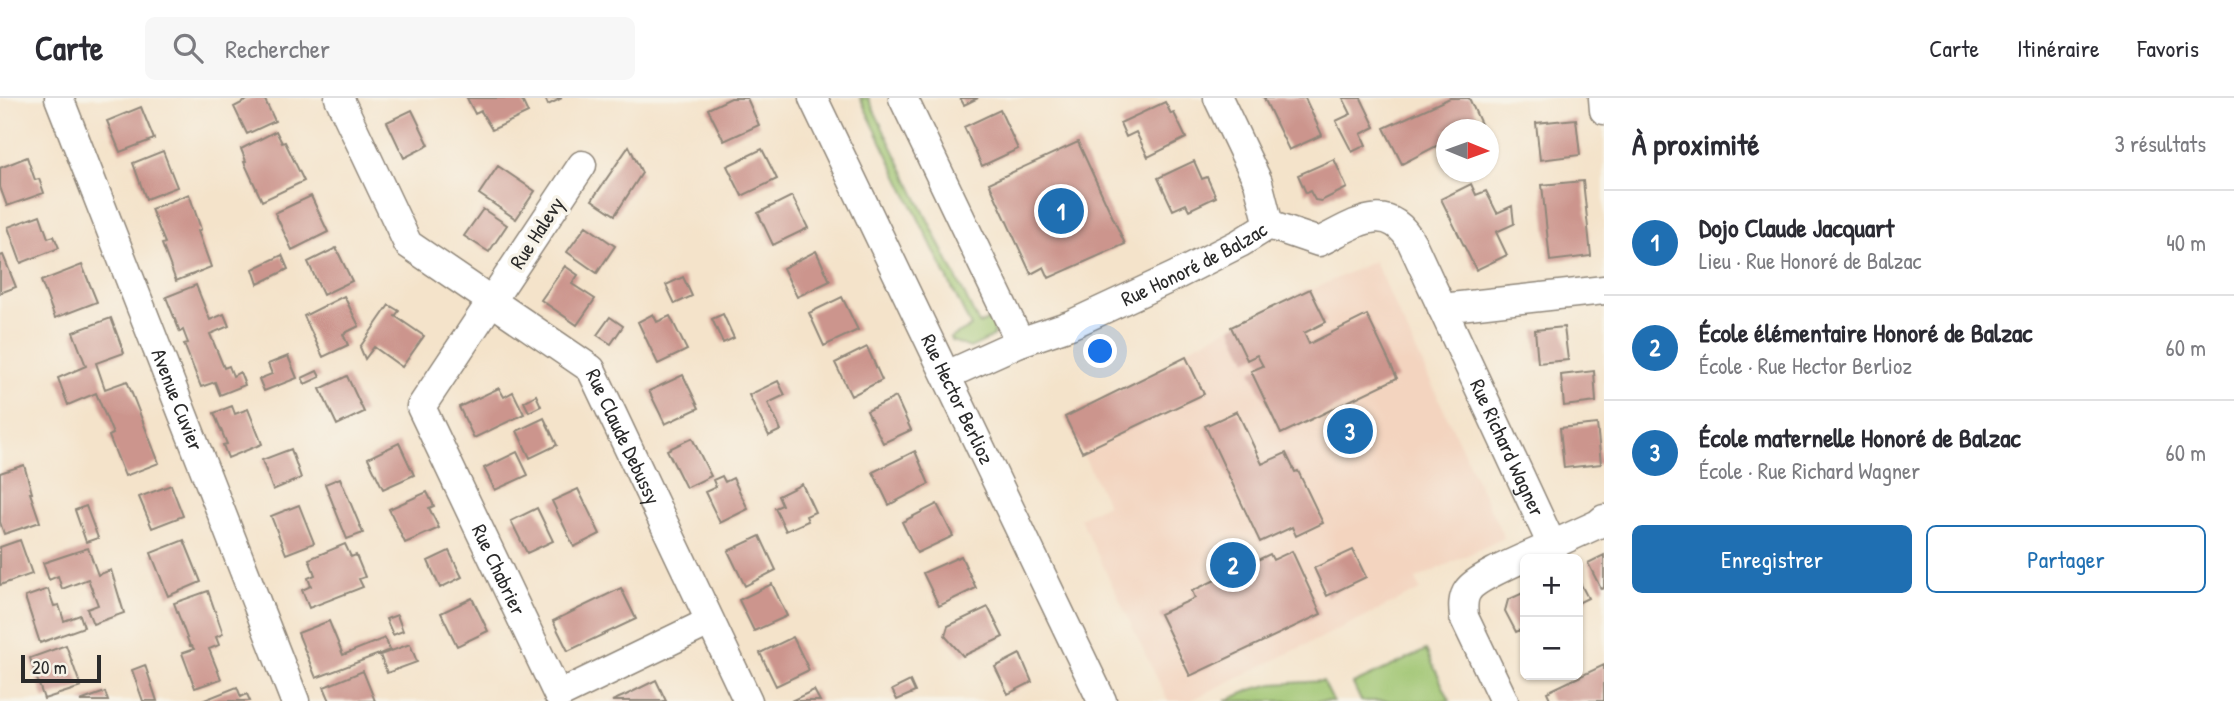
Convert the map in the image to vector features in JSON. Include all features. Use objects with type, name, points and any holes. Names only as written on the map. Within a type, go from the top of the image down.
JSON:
[{"type":"street","name":"Avenue Cuvier","points":[[59,98],[295,701]]},
{"type":"street","name":"Rue Claude Debussy","points":[[339,98],[408,244],[591,369],[748,701]]},
{"type":"street","name":"Rue Hector Berlioz","points":[[813,98],[1102,701]]},
{"type":"street","points":[[903,98],[1020,342]]},
{"type":"street","points":[[1217,98],[1258,182],[1269,225]]},
{"type":"street","points":[[1603,98],[1604,110]]},
{"type":"street","name":"Rue Halevy","points":[[493,302],[582,165]]},
{"type":"street","name":"Rue Honoré de Balzac","points":[[947,375],[1020,342],[1070,325],[1175,276],[1269,225],[1319,242],[1372,218],[1385,218],[1399,224],[1412,243],[1442,308]]},
{"type":"street","points":[[1442,308],[1604,290]]},
{"type":"street","name":"Rue Chabrier","points":[[493,302],[421,407],[558,695],[709,622]]},
{"type":"street","name":"Rue Richard Wagner","points":[[1442,308],[1552,545]]},
{"type":"street","points":[[1504,701],[1464,617],[1462,604],[1468,590],[1479,580],[1604,519]]},
{"type":"shaded area","points":[[1374,261],[1504,538],[1416,579],[1420,590],[1189,701],[1168,701],[1080,518],[1107,504],[1065,417],[1185,358],[1183,351]]},
{"type":"green space","points":[[860,98],[868,98],[979,324],[997,316],[993,337],[970,348],[950,338],[971,327]]},
{"type":"green space","points":[[1426,650],[1450,701],[1361,701],[1353,684]]},
{"type":"green space","points":[[1323,681],[1333,701],[1225,701],[1273,684]]},
{"type":"building","points":[[251,98],[264,98],[275,121],[247,134],[234,107]]},
{"type":"building","points":[[467,98],[521,98],[528,113],[492,130],[481,111],[475,114]]},
{"type":"building","points":[[545,98],[562,98],[548,105]]},
{"type":"building","points":[[731,98],[747,98],[759,125],[724,141],[708,109]]},
{"type":"building","points":[[960,98],[978,98],[964,105]]},
{"type":"building","points":[[1264,98],[1305,98],[1322,135],[1289,150]]},
{"type":"building","points":[[1343,98],[1361,98],[1375,127],[1361,134],[1366,145],[1352,152],[1336,121],[1351,114]]},
{"type":"building","points":[[1450,98],[1469,98],[1479,119],[1436,119],[1436,146],[1402,164],[1384,128]]},
{"type":"building","points":[[1165,102],[1171,114],[1174,113],[1186,138],[1148,157],[1136,132],[1126,137],[1120,123]]},
{"type":"building","points":[[141,107],[154,139],[120,152],[107,121]]},
{"type":"building","points":[[412,110],[429,145],[404,158],[387,122]]},
{"type":"building","points":[[1000,110],[1018,149],[982,166],[964,127]]},
{"type":"building","points":[[1576,119],[1580,155],[1540,160],[1536,123]]},
{"type":"building","points":[[276,131],[282,143],[285,142],[304,181],[262,201],[241,149]]},
{"type":"building","points":[[1078,142],[1125,244],[1049,278],[1044,267],[1031,274],[989,183]]},
{"type":"building","points":[[629,146],[642,173],[615,215],[592,200]]},
{"type":"building","points":[[762,149],[777,179],[742,196],[727,166]]},
{"type":"building","points":[[163,151],[177,187],[146,199],[133,163]]},
{"type":"building","points":[[27,157],[35,180],[39,179],[44,193],[7,206],[0,187],[0,168]]},
{"type":"building","points":[[1334,159],[1347,188],[1321,201],[1315,200],[1310,191],[1306,193],[1298,175]]},
{"type":"building","points":[[1194,161],[1202,179],[1207,177],[1216,197],[1189,210],[1186,204],[1173,210],[1158,178]]},
{"type":"building","points":[[498,166],[535,191],[516,219],[479,194]]},
{"type":"building","points":[[1583,181],[1591,256],[1550,261],[1542,185]]},
{"type":"building","points":[[1471,184],[1476,195],[1486,191],[1497,213],[1512,206],[1514,224],[1496,232],[1507,255],[1476,270],[1441,199]]},
{"type":"building","points":[[189,194],[211,267],[176,281],[151,209]]},
{"type":"building","points":[[311,196],[328,232],[292,250],[275,213]]},
{"type":"building","points":[[792,196],[808,228],[773,245],[758,213]]},
{"type":"building","points":[[483,209],[507,225],[489,252],[464,236]]},
{"type":"building","points":[[40,215],[48,238],[54,236],[59,248],[21,263],[8,227]]},
{"type":"building","points":[[586,226],[615,246],[597,273],[567,252]]},
{"type":"building","points":[[336,248],[352,281],[323,295],[308,262]]},
{"type":"building","points":[[816,251],[830,281],[797,297],[783,268]]},
{"type":"building","points":[[3,255],[16,287],[0,293],[0,256]]},
{"type":"building","points":[[282,255],[288,269],[258,284],[253,269]]},
{"type":"building","points":[[82,265],[97,302],[55,318],[41,281]]},
{"type":"building","points":[[565,266],[578,275],[572,284],[595,299],[577,325],[541,300]]},
{"type":"building","points":[[683,277],[692,296],[675,304],[666,285]]},
{"type":"building","points":[[196,285],[210,320],[224,314],[229,326],[210,334],[224,368],[229,366],[233,376],[240,372],[245,385],[220,395],[215,382],[201,387],[184,344],[188,343],[183,330],[180,332],[166,297]]},
{"type":"building","points":[[1310,289],[1326,322],[1304,333],[1309,344],[1367,315],[1397,378],[1281,434],[1251,371],[1263,366],[1257,355],[1247,360],[1231,327]]},
{"type":"building","points":[[344,296],[359,326],[343,334],[348,345],[323,357],[304,316]]},
{"type":"building","points":[[842,297],[858,330],[824,346],[809,313]]},
{"type":"building","points":[[389,305],[399,311],[395,316],[424,336],[402,367],[374,347],[365,359],[360,347]]},
{"type":"building","points":[[653,314],[657,322],[670,316],[687,350],[658,364],[638,322]]},
{"type":"building","points":[[723,314],[734,338],[723,343],[712,319]]},
{"type":"building","points":[[610,317],[623,326],[611,344],[597,335]]},
{"type":"building","points":[[111,318],[124,353],[96,363],[105,389],[127,381],[159,463],[125,476],[109,436],[113,434],[96,393],[68,405],[58,378],[86,366],[73,332]]},
{"type":"building","points":[[1564,327],[1568,360],[1538,363],[1535,330]]},
{"type":"building","points":[[867,347],[882,380],[851,396],[835,363]]},
{"type":"building","points":[[288,356],[297,378],[264,391],[259,379],[272,374],[268,364]]},
{"type":"building","points":[[1186,357],[1204,394],[1082,452],[1065,417]]},
{"type":"building","points":[[317,371],[320,377],[305,384],[302,378]]},
{"type":"building","points":[[1594,371],[1596,402],[1564,406],[1561,375]]},
{"type":"building","points":[[683,375],[699,408],[665,424],[649,391]]},
{"type":"building","points":[[347,376],[364,412],[337,425],[320,389]]},
{"type":"building","points":[[778,381],[785,395],[768,403],[781,430],[769,436],[749,395]]},
{"type":"building","points":[[499,388],[504,397],[513,392],[524,414],[474,438],[459,407]]},
{"type":"building","points":[[536,395],[541,406],[529,412],[524,402]]},
{"type":"building","points":[[896,397],[911,430],[883,443],[867,411]]},
{"type":"building","points":[[232,406],[235,414],[248,409],[262,444],[228,458],[223,445],[227,444],[214,413]]},
{"type":"building","points":[[1237,411],[1262,464],[1286,453],[1295,472],[1298,471],[1323,523],[1296,536],[1292,527],[1260,542],[1205,426]]},
{"type":"building","points":[[544,418],[557,445],[530,458],[517,431]]},
{"type":"building","points":[[1597,424],[1601,464],[1564,468],[1560,428]]},
{"type":"building","points":[[692,438],[711,476],[686,488],[667,450]]},
{"type":"building","points":[[399,443],[414,475],[383,489],[368,458]]},
{"type":"building","points":[[291,449],[301,478],[273,490],[262,460]]},
{"type":"building","points":[[915,451],[929,484],[889,505],[873,472]]},
{"type":"building","points":[[517,452],[528,475],[495,490],[484,468]]},
{"type":"building","points":[[24,465],[40,522],[4,534],[0,522],[0,473]]},
{"type":"building","points":[[722,476],[725,482],[733,478],[748,509],[720,523],[705,492],[716,487],[713,480]]},
{"type":"building","points":[[340,478],[363,533],[347,539],[325,484]]},
{"type":"building","points":[[802,484],[815,512],[806,516],[808,521],[786,531],[775,508],[782,505],[778,496]]},
{"type":"building","points":[[171,485],[183,516],[152,528],[139,497]]},
{"type":"building","points":[[578,489],[600,534],[574,547],[552,501]]},
{"type":"building","points":[[427,492],[434,506],[429,508],[439,528],[405,543],[389,509]]},
{"type":"building","points":[[937,504],[953,536],[917,553],[902,522]]},
{"type":"building","points":[[299,505],[314,543],[286,554],[271,516]]},
{"type":"building","points":[[86,506],[98,538],[86,542],[75,510]]},
{"type":"building","points":[[537,508],[553,541],[527,553],[511,521]]},
{"type":"building","points":[[760,536],[776,570],[745,586],[728,551]]},
{"type":"building","points":[[20,540],[32,574],[0,585],[0,547]]},
{"type":"building","points":[[184,540],[201,582],[168,596],[151,553]]},
{"type":"building","points":[[345,544],[351,557],[356,555],[365,577],[359,579],[363,587],[309,608],[302,590],[311,586],[308,578],[315,575],[309,559]]},
{"type":"building","points":[[88,548],[98,575],[111,570],[124,613],[93,624],[87,609],[98,605],[88,579],[62,589],[58,576],[49,580],[43,563]]},
{"type":"building","points":[[1353,550],[1366,577],[1327,596],[1314,568]]},
{"type":"building","points":[[449,551],[462,577],[440,588],[428,561]]},
{"type":"building","points":[[1292,551],[1321,614],[1190,676],[1160,614],[1195,598],[1192,591],[1270,554],[1273,560]]},
{"type":"building","points":[[1604,555],[1604,588],[1601,589],[1588,563]]},
{"type":"building","points":[[961,556],[976,588],[939,606],[923,573]]},
{"type":"building","points":[[772,584],[787,616],[754,631],[739,600]]},
{"type":"building","points":[[621,588],[636,619],[568,651],[553,621]]},
{"type":"building","points":[[48,589],[54,606],[59,605],[64,621],[80,615],[84,627],[40,643],[25,597]]},
{"type":"building","points":[[208,591],[223,634],[216,637],[219,645],[209,649],[221,679],[195,688],[182,653],[194,649],[190,646],[174,603]]},
{"type":"building","points":[[1520,594],[1520,630],[1516,632],[1505,611],[1508,600]]},
{"type":"building","points":[[472,598],[488,631],[457,646],[441,613]]},
{"type":"building","points":[[988,607],[1003,637],[963,656],[945,636],[948,626]]},
{"type":"building","points":[[397,615],[403,631],[393,635],[386,619]]},
{"type":"building","points":[[329,621],[343,655],[385,638],[390,650],[316,678],[298,633]]},
{"type":"building","points":[[793,637],[809,670],[776,686],[760,653]]},
{"type":"building","points":[[410,644],[417,662],[387,673],[380,655]]},
{"type":"building","points":[[66,645],[81,687],[44,699],[30,658]]},
{"type":"building","points":[[1020,654],[1032,682],[1008,694],[995,667]]},
{"type":"building","points":[[145,665],[157,701],[143,701],[132,670]]},
{"type":"building","points":[[1604,665],[1604,701],[1551,701],[1547,692],[1572,680],[1583,680],[1583,675]]},
{"type":"building","points":[[363,671],[375,701],[330,701],[324,687]]},
{"type":"building","points":[[656,680],[666,701],[612,701],[626,695]]},
{"type":"building","points":[[910,681],[915,692],[897,700],[892,690]]},
{"type":"building","points":[[237,687],[241,697],[247,694],[250,701],[202,701]]},
{"type":"building","points":[[814,690],[820,701],[791,701]]},
{"type":"building","points":[[105,692],[108,701],[80,701]]},
{"type":"place","name":"Dojo Claude Jacquart","points":[[1061,211]]},
{"type":"place","name":"École maternelle Honoré de Balzac","points":[[1350,431]]},
{"type":"place","name":"École élémentaire Honoré de Balzac","points":[[1233,565]]}]
